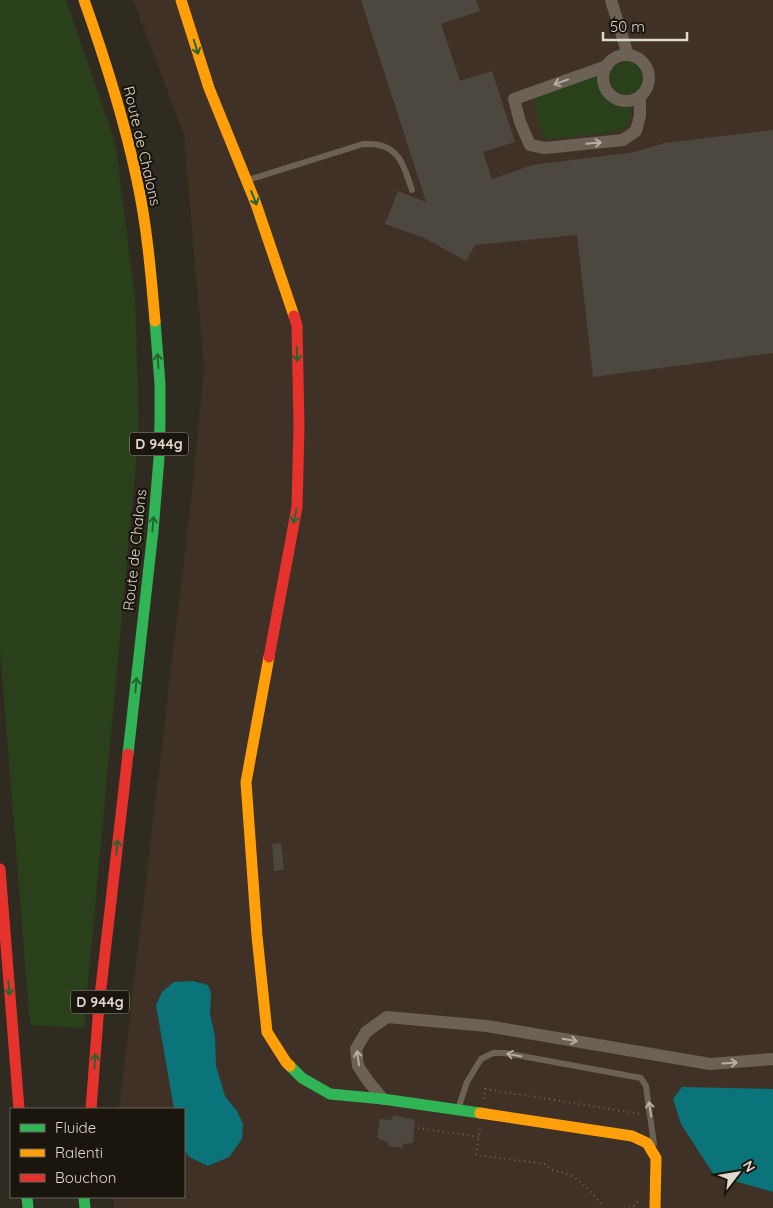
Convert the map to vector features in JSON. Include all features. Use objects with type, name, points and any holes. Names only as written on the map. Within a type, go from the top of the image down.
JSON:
[{"type":"street","name":"Route de Chalons","points":[[84,0],[99,41],[120,112],[137,182],[148,247],[160,385],[159,456],[153,531],[99,1005],[91,1108]]},
{"type":"street","points":[[182,0],[209,88],[256,204],[297,326],[299,428],[297,507],[246,782],[257,936],[267,1032],[286,1062],[302,1078],[330,1094],[458,1109],[632,1136],[647,1143],[656,1158],[655,1208]]},
{"type":"street","points":[[611,0],[628,54]]},
{"type":"street","points":[[628,54],[636,56],[647,67],[650,74],[650,82],[640,97],[625,101],[610,95],[603,81],[604,73],[610,61],[616,57],[628,54]]},
{"type":"street","points":[[607,66],[514,99],[520,122],[530,145],[545,148],[623,140],[636,131],[640,116],[640,97]]},
{"type":"street","points":[[0,869],[20,1108]]},
{"type":"street","points":[[383,1099],[358,1066],[356,1049],[366,1032],[387,1017],[487,1026],[710,1064],[773,1060]]},
{"type":"lane","points":[[247,180],[363,144],[378,144],[392,150],[397,155],[412,190]]},
{"type":"lane","points":[[458,1109],[467,1082],[481,1059],[494,1053],[505,1053],[641,1078],[646,1086],[656,1158]]},
{"type":"path","points":[[418,1128],[479,1137]]},
{"type":"path","points":[[600,1208],[603,1206],[607,1208]]},
{"type":"shaded area","points":[[133,0],[773,0],[773,1208],[114,1208],[114,1198],[185,1198],[185,1108],[119,1108],[193,484],[204,369],[184,135]]},
{"type":"green space","points":[[0,0],[66,0],[115,142],[135,297],[139,430],[84,1028],[30,1025],[0,649]]},
{"type":"green space","points":[[627,61],[639,66],[644,78],[639,90],[627,95],[615,90],[610,78],[615,66]]},
{"type":"green space","points":[[598,73],[601,89],[606,99],[616,105],[632,108],[626,127],[621,131],[547,140],[537,118],[535,107],[536,94]]},
{"type":"water","points":[[193,981],[208,985],[211,993],[210,1014],[215,1036],[216,1066],[225,1096],[237,1111],[243,1124],[242,1139],[229,1157],[208,1166],[189,1157],[185,1151],[185,1108],[174,1108],[156,1005],[162,992],[174,982]]},
{"type":"water","points":[[682,1087],[773,1089],[773,1192],[714,1175],[681,1124],[673,1099]]},
{"type":"building","points":[[361,0],[476,0],[480,11],[441,24],[460,81],[492,71],[515,142],[483,152],[492,179],[532,165],[635,152],[664,143],[773,130],[773,353],[593,377],[577,235],[475,245],[466,261],[424,238],[385,224],[398,191],[426,202]]},
{"type":"building","points":[[281,843],[284,870],[274,871],[272,844]]},
{"type":"building","points":[[393,1115],[415,1120],[413,1143],[403,1144],[402,1148],[388,1146],[388,1142],[377,1138],[380,1119],[392,1120]]},
{"type":"traffic: fast","points":[[128,754],[153,531],[159,458],[160,384],[155,321]]},
{"type":"traffic: fast","points":[[290,1066],[302,1078],[330,1094],[383,1099],[480,1113]]},
{"type":"traffic: fast","points":[[27,1198],[28,1208]]},
{"type":"traffic: fast","points":[[84,1198],[85,1208]]},
{"type":"traffic: slow","points":[[84,0],[114,89],[137,180],[146,232],[155,321]]},
{"type":"traffic: slow","points":[[181,0],[209,88],[256,204],[294,316]]},
{"type":"traffic: slow","points":[[269,657],[246,782],[257,936],[267,1032],[290,1066]]},
{"type":"traffic: slow","points":[[480,1113],[632,1136],[647,1143],[656,1158],[655,1208]]},
{"type":"traffic: jam","points":[[269,657],[297,507],[299,427],[297,325],[294,316]]},
{"type":"traffic: jam","points":[[91,1108],[99,1005],[128,754]]},
{"type":"traffic: jam","points":[[0,869],[19,1108]]}]
